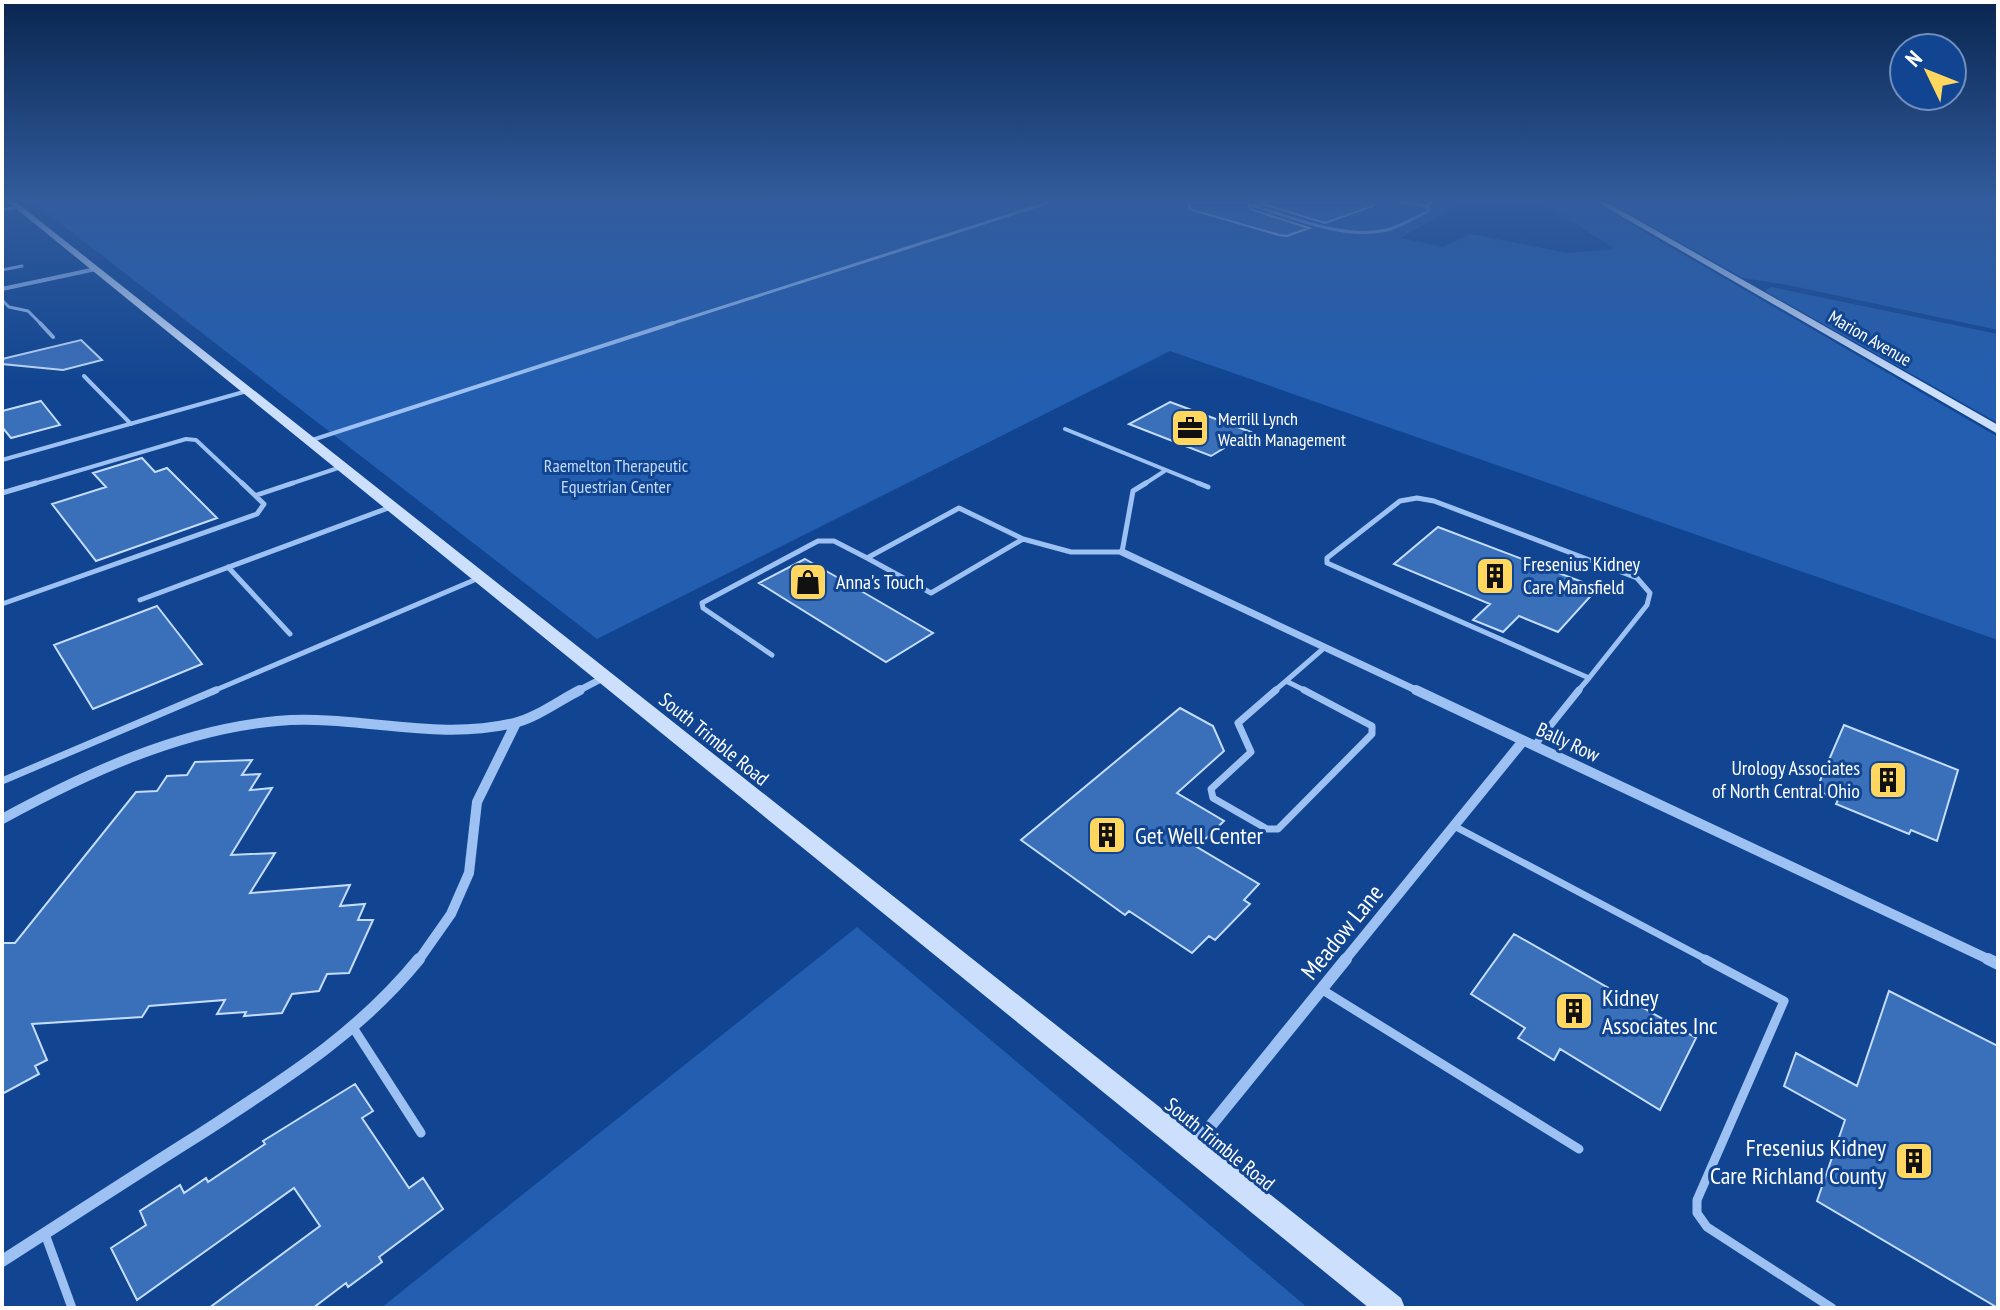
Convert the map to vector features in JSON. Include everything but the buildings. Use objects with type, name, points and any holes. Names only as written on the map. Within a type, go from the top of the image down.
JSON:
[{"type":"main road","name":"South Trimble Road","points":[[88,263],[1391,1308]]},
{"type":"main road","name":"Marion Avenue","points":[[1707,263],[1998,430]]},
{"type":"street","points":[[2,289],[96,269]]},
{"type":"street","name":"Bally Row","points":[[1122,552],[1998,964]]},
{"type":"street","points":[[2,819],[73,781],[120,762],[164,746],[244,724],[308,720],[433,731],[516,723],[603,678]]},
{"type":"street","points":[[2,1261],[304,1067],[354,1029],[422,956],[451,914],[469,873],[477,802],[516,723]]},
{"type":"street","name":"Meadow Lane","points":[[1192,1149],[1523,741]]},
{"type":"lane","points":[[309,441],[860,263]]},
{"type":"lane","points":[[2,270],[22,266]]},
{"type":"lane","points":[[2,300],[9,307]]},
{"type":"lane","points":[[2,309],[9,307],[28,311],[53,337]]},
{"type":"lane","points":[[84,376],[131,424]]},
{"type":"lane","points":[[2,460],[247,391]]},
{"type":"lane","points":[[1065,429],[1208,487]]},
{"type":"lane","points":[[2,493],[186,439],[196,440],[264,504],[264,509],[257,514],[2,604]]},
{"type":"lane","points":[[257,495],[341,467]]},
{"type":"lane","points":[[867,558],[959,508],[1055,551],[1079,555],[1122,552],[1133,491],[1166,470]]},
{"type":"lane","points":[[1534,746],[1590,678],[1647,605],[1650,593],[1637,578],[1434,501],[1417,498],[1400,501],[1327,558],[1327,563],[1334,568],[1590,678]]},
{"type":"lane","points":[[140,600],[391,507]]},
{"type":"lane","points":[[772,655],[703,608],[702,603],[818,541],[834,541],[931,593],[1023,539]]},
{"type":"lane","points":[[228,567],[290,634]]},
{"type":"lane","points":[[2,781],[479,578]]},
{"type":"lane","points":[[1285,681],[1363,719],[1372,726],[1372,734],[1278,829],[1267,829],[1213,798],[1211,789],[1251,752],[1238,723],[1285,681],[1324,648]]},
{"type":"lane","points":[[1454,826],[1784,1001],[1697,1200],[1697,1213],[1707,1227],[1832,1308]]},
{"type":"lane","points":[[1321,989],[1579,1149]]},
{"type":"lane","points":[[354,1029],[421,1133]]},
{"type":"lane","points":[[45,1234],[72,1308]]},
{"type":"green space","name":"Raemelton Therapeutic Equestrian Center","points":[[112,263],[1698,263],[1998,437],[1998,640],[1170,351],[597,639]]},
{"type":"green space","points":[[1717,263],[1998,263],[1998,330],[1788,285],[1743,278]]},
{"type":"green space","points":[[1771,287],[1998,334],[1998,423],[1765,291]]},
{"type":"green space","points":[[857,927],[1308,1308],[381,1308]]},
{"type":"place","name":"Merrill Lynch Wealth Management","points":[[1190,428]]},
{"type":"place","name":"Fresenius Kidney Care Mansfield","points":[[1495,576]]},
{"type":"place","name":"Anna's Touch","points":[[808,582]]},
{"type":"place","name":"Urology Associates of North Central Ohio","points":[[1888,780]]},
{"type":"place","name":"Get Well Center","points":[[1107,835]]},
{"type":"place","name":"Kidney Associates Inc","points":[[1574,1011]]},
{"type":"place","name":"Fresenius Kidney Care Richland County","points":[[1914,1161]]}]
